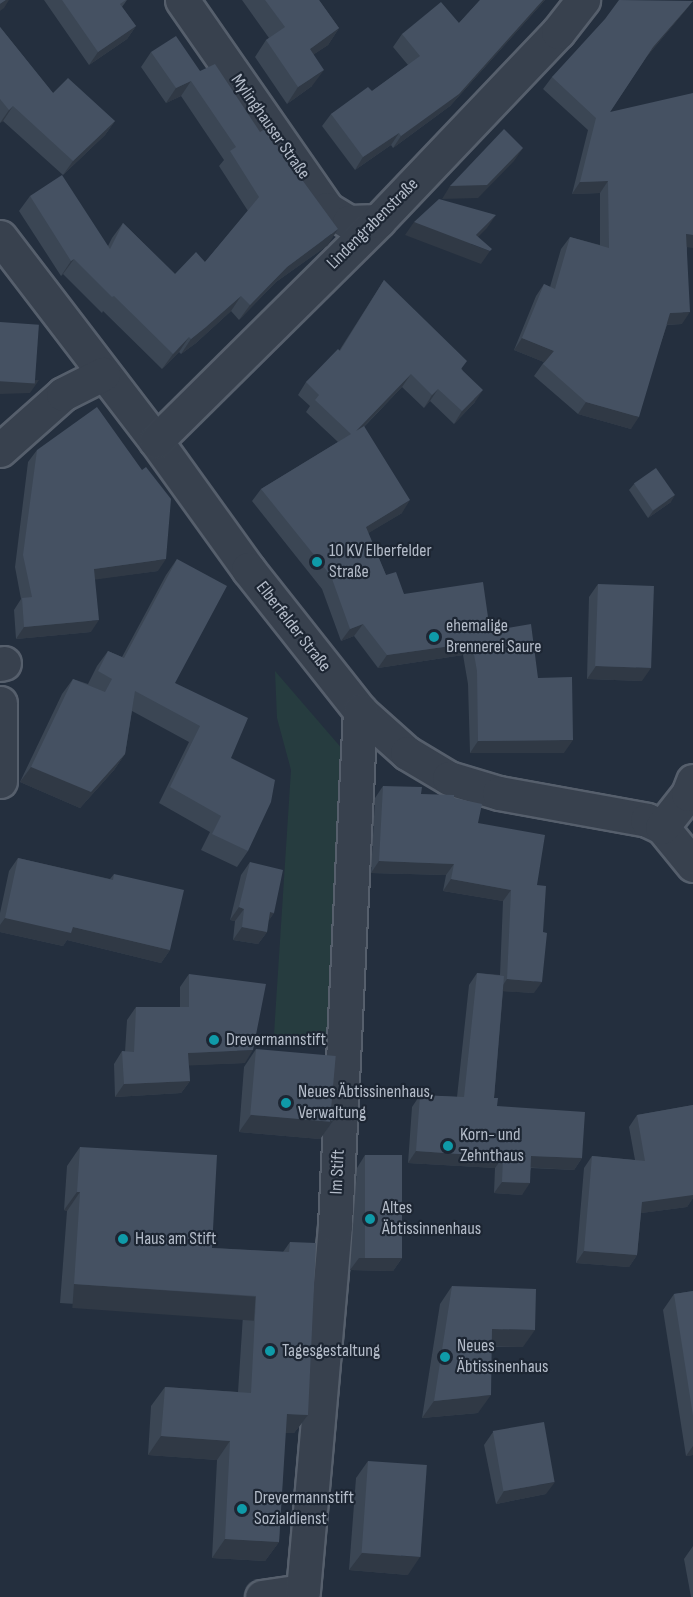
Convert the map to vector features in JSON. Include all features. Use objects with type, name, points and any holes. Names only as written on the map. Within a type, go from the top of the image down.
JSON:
[{"type":"street","name":"Mylinghauser Straße","points":[[182,0],[327,209],[349,222],[378,221]]},
{"type":"street","name":"Lindengrabenstraße","points":[[156,441],[378,221],[558,32],[583,0]]},
{"type":"street","name":"Elberfelder Straße","points":[[0,237],[156,441],[248,569],[360,711],[407,753],[449,778],[499,793],[632,816],[662,827]]},
{"type":"street","points":[[0,450],[63,394],[104,374]]},
{"type":"street","points":[[0,703],[0,781]]},
{"type":"street","name":"Im Stift","points":[[262,1597],[303,1591],[335,1225],[360,711]]},
{"type":"street","points":[[690,788],[662,827],[693,865]]},
{"type":"green space","points":[[275,671],[344,751],[329,1041],[274,1034],[291,770],[277,718]]},
{"type":"building","points":[[62,0],[126,0],[120,4],[136,26],[98,52]]},
{"type":"building","points":[[265,0],[319,0],[339,28],[310,49],[324,70],[298,87],[266,40],[285,27]]},
{"type":"building","points":[[480,0],[543,0],[459,94],[401,136],[399,133],[363,157],[331,114],[368,87],[372,91],[420,56],[402,34],[441,2],[459,23]]},
{"type":"building","points":[[619,0],[693,1],[653,47],[610,112],[693,93],[693,235],[686,234],[690,312],[670,313],[639,417],[586,402],[543,364],[554,351],[522,338],[544,284],[555,289],[570,237],[609,248],[608,181],[580,182],[596,118],[552,77],[605,19]]},
{"type":"building","points":[[0,27],[53,93],[68,78],[115,121],[73,161],[13,106],[9,110],[0,99]]},
{"type":"building","points":[[176,36],[200,71],[215,64],[260,132],[265,129],[338,229],[287,267],[250,305],[241,296],[191,339],[189,337],[173,354],[74,259],[71,261],[30,196],[62,175],[110,249],[123,223],[175,274],[196,252],[205,262],[259,197],[230,151],[236,147],[191,81],[176,88],[151,52]]},
{"type":"building","points":[[504,129],[523,148],[487,185],[450,186]]},
{"type":"building","points":[[439,199],[496,215],[476,235],[492,249],[490,251],[414,222]]},
{"type":"building","points":[[384,280],[467,361],[461,369],[483,390],[462,411],[438,389],[432,395],[411,374],[356,431],[364,426],[410,500],[366,527],[386,575],[396,572],[404,594],[483,582],[490,631],[531,624],[538,678],[572,677],[573,740],[478,741],[477,671],[472,643],[387,655],[363,624],[350,629],[331,576],[261,489],[351,434],[315,400],[319,395],[306,382],[338,349],[340,351]]},
{"type":"building","points":[[0,322],[39,325],[35,384],[0,381]]},
{"type":"building","points":[[97,407],[142,470],[146,467],[171,499],[166,559],[94,569],[99,620],[24,627],[22,598],[32,597],[23,555],[37,450]]},
{"type":"building","points":[[656,468],[675,495],[653,511],[634,483]]},
{"type":"building","points":[[177,559],[227,586],[175,683],[248,718],[231,758],[275,780],[271,802],[248,851],[212,834],[221,816],[170,787],[200,726],[135,691],[125,754],[91,792],[31,767],[73,679],[105,692],[112,679],[98,671],[108,651],[124,658]]},
{"type":"building","points":[[598,584],[654,586],[651,668],[595,666]]},
{"type":"building","points":[[383,786],[422,787],[421,794],[454,795],[454,798],[482,804],[478,823],[545,835],[537,885],[546,886],[543,932],[547,933],[542,982],[507,979],[511,890],[451,879],[454,864],[379,861]]},
{"type":"building","points":[[18,858],[113,880],[114,874],[184,890],[170,950],[73,927],[71,933],[5,918]]},
{"type":"building","points":[[250,862],[283,870],[274,913],[270,912],[267,932],[242,927],[244,909],[239,907]]},
{"type":"building","points":[[477,973],[504,976],[494,1098],[498,1098],[497,1106],[585,1112],[582,1158],[531,1156],[530,1183],[502,1182],[503,1157],[416,1151],[420,1095],[464,1097]]},
{"type":"building","points":[[189,974],[266,984],[253,1050],[188,1053],[190,1081],[124,1084],[122,1051],[134,1052],[136,1007],[189,1007]]},
{"type":"building","name":"Neues Äbtissinenhaus, Verwaltung","points":[[256,1049],[336,1056],[330,1122],[250,1115]]},
{"type":"building","points":[[693,1105],[693,1195],[642,1202],[637,1255],[584,1251],[592,1156],[645,1161],[637,1115]]},
{"type":"building","points":[[80,1147],[217,1155],[212,1248],[289,1252],[290,1242],[316,1243],[308,1415],[287,1414],[279,1542],[225,1539],[230,1441],[161,1436],[165,1387],[251,1393],[256,1296],[74,1284],[80,1192],[77,1192]]},
{"type":"building","points":[[365,1155],[402,1155],[402,1258],[365,1258]]},
{"type":"building","points":[[452,1286],[536,1289],[535,1330],[492,1329],[491,1395],[434,1401]]},
{"type":"building","points":[[693,1291],[693,1416],[674,1294]]},
{"type":"building","points":[[544,1422],[555,1482],[503,1491],[493,1431]]},
{"type":"building","points":[[368,1461],[427,1465],[420,1557],[362,1553]]},
{"type":"place","name":"10 KV Elberfelder Straße","points":[[317,562]]},
{"type":"place","name":"ehemalige Brennerei Saure","points":[[434,637]]},
{"type":"place","name":"Drevermannstift","points":[[214,1040]]},
{"type":"place","name":"Neues Äbtissinenhaus, Verwaltung","points":[[286,1103]]},
{"type":"place","name":"Korn- und Zehnthaus","points":[[448,1146]]},
{"type":"place","name":"Altes Äbtissinnenhaus","points":[[370,1219]]},
{"type":"place","name":"Haus am Stift","points":[[123,1239]]},
{"type":"place","name":"Tagesgestaltung","points":[[270,1351]]},
{"type":"place","name":"Neues Äbtissinenhaus","points":[[445,1357]]},
{"type":"place","name":"Drevermannstift Sozialdienst","points":[[242,1509]]}]
